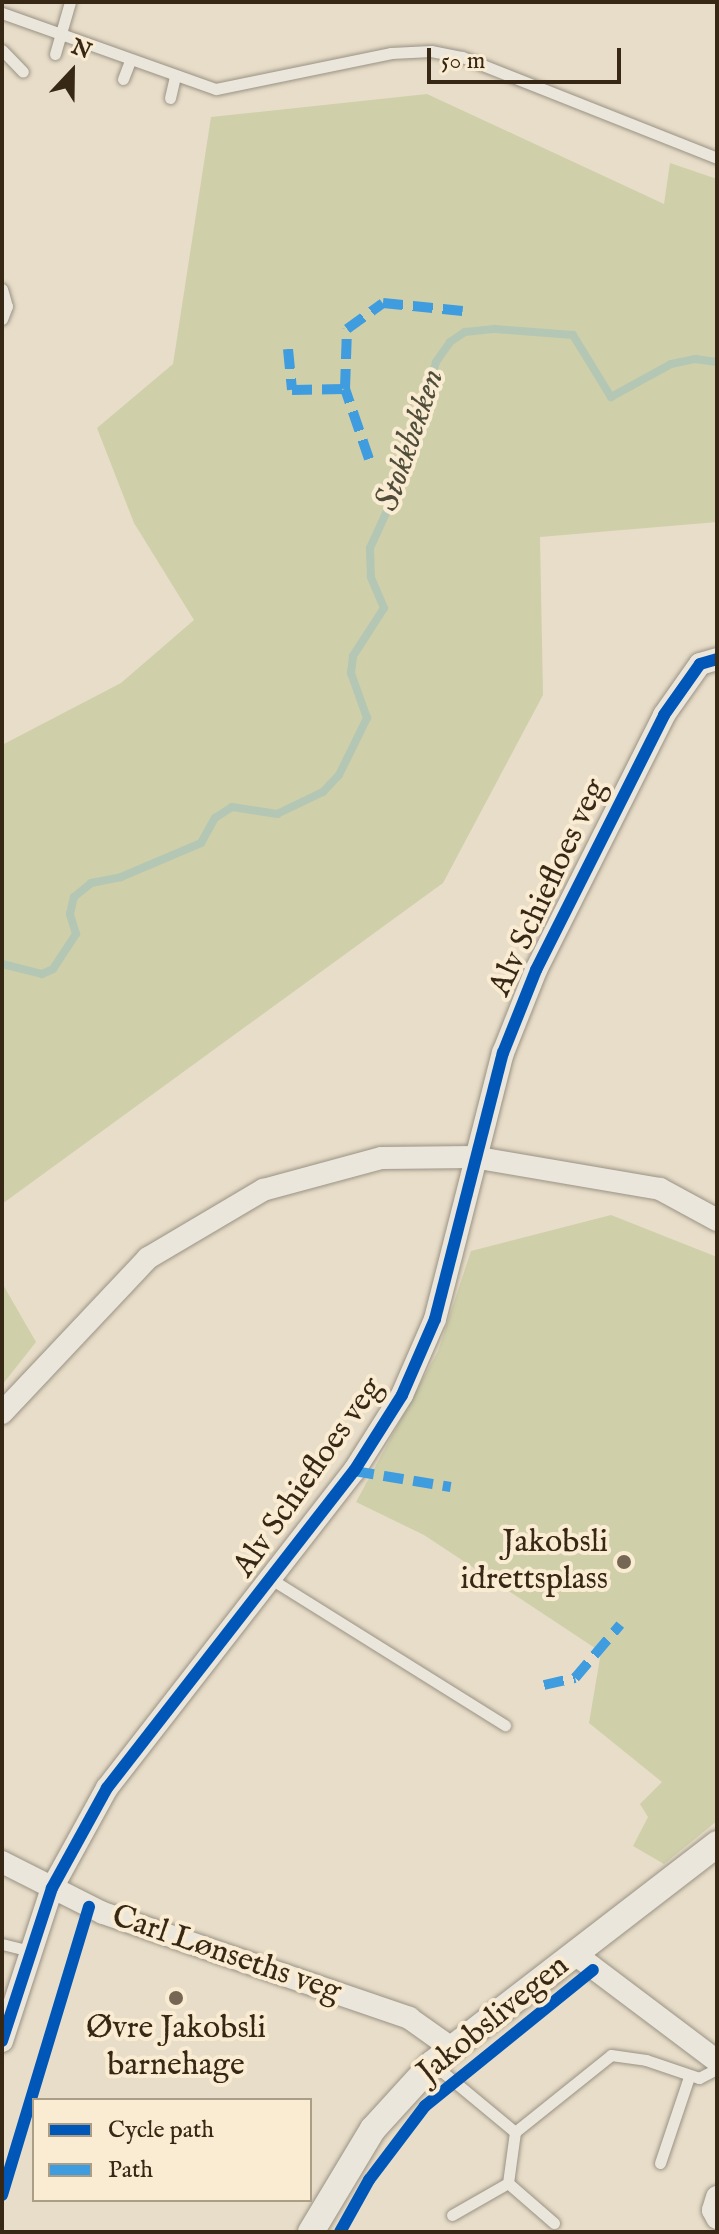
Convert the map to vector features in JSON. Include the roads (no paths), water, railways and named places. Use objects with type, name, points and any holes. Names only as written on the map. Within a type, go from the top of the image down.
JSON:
[{"type":"street","name":"Alv Schiefloes veg","points":[[2,2041],[52,1888],[107,1788],[354,1471],[402,1395],[435,1319],[473,1157],[503,1053],[590,857],[664,715],[700,664],[717,659]]},
{"type":"street","points":[[2,1413],[148,1258],[263,1190],[382,1158],[473,1157],[660,1189],[717,1220]]},
{"type":"street","name":"Jakobslivegen","points":[[311,2232],[373,2129],[442,2055],[717,1844]]},
{"type":"street","name":"Carl Lønseths veg","points":[[2,1862],[103,1913],[409,2018],[442,2055]]},
{"type":"street","points":[[575,1954],[717,2061]]},
{"type":"street","points":[[717,2197],[713,2210],[717,2218]]},
{"type":"lane","points":[[55,54],[70,2]]},
{"type":"lane","points":[[2,13],[202,87],[233,88],[391,53],[431,51],[462,57],[717,158]]},
{"type":"lane","points":[[2,50],[23,72]]},
{"type":"lane","points":[[123,79],[130,61]]},
{"type":"lane","points":[[170,98],[175,77]]},
{"type":"lane","points":[[2,289],[7,306],[2,319]]},
{"type":"lane","name":"Alv Schiefloes veg","points":[[271,1579],[505,1725]]},
{"type":"lane","points":[[2,1944],[31,1951]]},
{"type":"lane","points":[[442,2055],[515,2132]]},
{"type":"lane","points":[[508,2183],[515,2132],[611,2055],[646,2060],[689,2077],[699,2078],[717,2069]]},
{"type":"lane","points":[[660,2163],[689,2077]]},
{"type":"lane","points":[[452,2215],[508,2183]]},
{"type":"lane","points":[[508,2183],[554,2223]]},
{"type":"waterway","name":"Stokkbekken","points":[[2,964],[42,974],[53,969],[76,934],[70,914],[74,897],[91,883],[121,877],[201,843],[215,818],[232,807],[277,814],[323,792],[339,775],[367,718],[351,673],[353,656],[384,608],[371,577],[370,548],[410,461],[436,362],[450,342],[465,332],[495,329],[573,335],[611,397],[671,364],[695,359],[717,362]]},
{"type":"place","name":"Jakobsli idrettsplass","points":[[624,1562]]},
{"type":"place","name":"Øvre Jakobsli barnehage","points":[[176,1998]]}]
